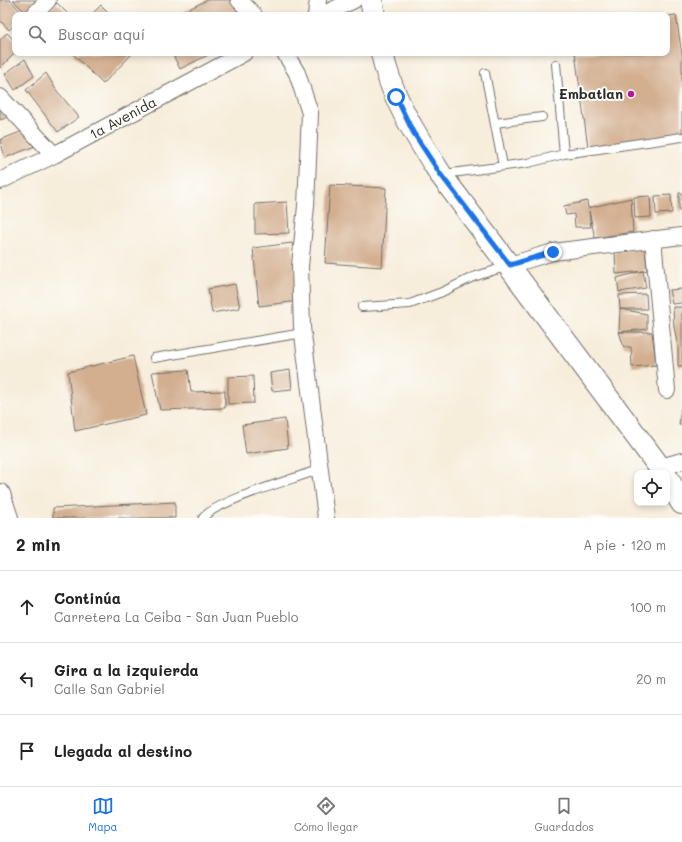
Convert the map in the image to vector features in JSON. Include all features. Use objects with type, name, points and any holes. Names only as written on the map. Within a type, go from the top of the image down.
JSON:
[{"type":"main road","points":[[371,0],[373,12]]},
{"type":"main road","points":[[383,56],[396,97],[413,132],[441,175],[665,470]]},
{"type":"main road","points":[[670,477],[682,503]]},
{"type":"street","points":[[37,12],[48,0]]},
{"type":"street","points":[[239,0],[251,12]]},
{"type":"street","points":[[316,12],[318,0]]},
{"type":"street","points":[[328,12],[354,0]]},
{"type":"street","name":"1a Avenida","points":[[0,181],[54,155],[238,56]]},
{"type":"street","points":[[287,56],[297,74],[310,113],[306,206],[300,266],[303,333],[326,518]]},
{"type":"street","points":[[0,98],[54,155]]},
{"type":"street","points":[[510,265],[553,252],[682,236]]},
{"type":"street","points":[[653,240],[667,390]]},
{"type":"street","points":[[670,474],[682,461]]},
{"type":"street","points":[[0,494],[8,518]]},
{"type":"lane","points":[[556,64],[564,154]]},
{"type":"lane","points":[[485,73],[503,166]]},
{"type":"lane","points":[[495,123],[542,117]]},
{"type":"lane","points":[[441,175],[528,163],[564,154],[682,137]]},
{"type":"lane","points":[[362,307],[410,304],[442,292],[473,276],[510,265]]},
{"type":"lane","points":[[154,358],[303,333]]},
{"type":"lane","points":[[202,518],[207,512],[224,504],[320,469]]},
{"type":"building","points":[[0,0],[10,0],[21,12],[12,12],[12,27],[9,30],[0,20]]},
{"type":"building","points":[[13,0],[38,0],[25,12]]},
{"type":"building","points":[[207,0],[232,0],[238,12],[183,12]]},
{"type":"building","points":[[57,3],[66,12],[47,12]]},
{"type":"building","points":[[101,5],[108,12],[94,12]]},
{"type":"building","name":"Embatlan","points":[[676,15],[682,55],[682,134],[588,147],[575,56],[670,56],[670,16]]},
{"type":"building","points":[[7,33],[12,38],[12,56],[0,68],[0,40]]},
{"type":"building","points":[[75,56],[130,56],[103,84]]},
{"type":"building","points":[[174,56],[206,56],[180,69]]},
{"type":"building","points":[[25,59],[34,76],[15,90],[5,74]]},
{"type":"building","points":[[46,73],[57,91],[79,117],[58,132],[26,90]]},
{"type":"building","points":[[0,105],[8,117],[0,120]]},
{"type":"building","points":[[25,130],[40,144],[5,158],[0,140]]},
{"type":"building","points":[[330,185],[386,188],[382,267],[325,263]]},
{"type":"building","points":[[679,193],[682,193],[682,211],[679,211]]},
{"type":"building","points":[[671,195],[672,213],[656,214],[655,196]]},
{"type":"building","points":[[650,196],[651,217],[635,218],[634,197]]},
{"type":"building","points":[[631,198],[633,232],[595,238],[589,211],[591,227],[575,227],[574,214],[566,215],[564,206],[587,201],[588,208]]},
{"type":"building","points":[[287,202],[289,233],[255,234],[255,204]]},
{"type":"building","points":[[292,243],[299,301],[259,306],[253,248]]},
{"type":"building","points":[[645,248],[647,270],[616,274],[615,252]]},
{"type":"building","points":[[643,271],[646,288],[619,292],[617,278]]},
{"type":"building","points":[[235,284],[240,308],[212,313],[208,289]]},
{"type":"building","points":[[682,289],[682,303],[672,304],[669,290]]},
{"type":"building","points":[[646,294],[647,309],[620,309],[619,295]]},
{"type":"building","points":[[673,307],[682,307],[682,366],[678,366],[678,347],[674,327]]},
{"type":"building","points":[[620,309],[647,314],[647,329],[619,332]]},
{"type":"building","points":[[619,332],[652,332],[656,365],[632,367],[631,347],[624,347]]},
{"type":"building","points":[[133,356],[146,415],[75,431],[68,372]]},
{"type":"building","points":[[188,370],[191,392],[225,391],[225,408],[160,410],[152,372]]},
{"type":"building","points":[[290,370],[292,389],[272,391],[270,373]]},
{"type":"building","points":[[253,376],[254,403],[228,404],[228,377]]},
{"type":"building","points":[[681,409],[682,425],[679,425]]},
{"type":"building","points":[[285,419],[288,448],[246,454],[242,425]]},
{"type":"building","points":[[175,502],[175,518],[53,518],[53,508]]},
{"type":"place","name":"Embatlan","points":[[631,94]]},
{"type":"route","points":[[396,97],[413,132],[441,175],[510,265],[553,252]]}]
